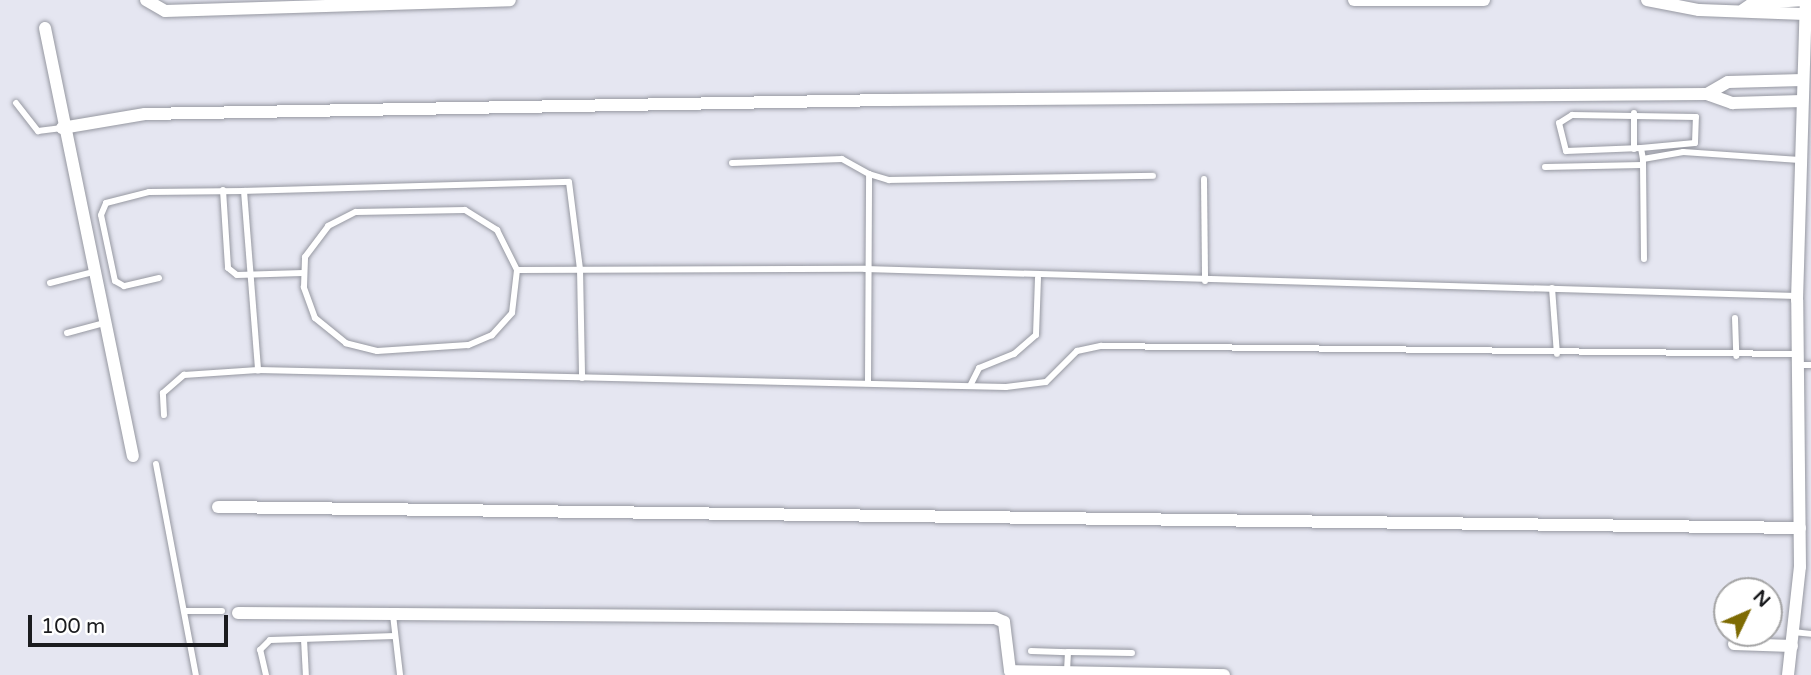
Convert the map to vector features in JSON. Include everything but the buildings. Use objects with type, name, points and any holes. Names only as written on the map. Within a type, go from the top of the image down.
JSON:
[{"type":"street","points":[[146,0],[165,10],[510,0]]},
{"type":"street","points":[[1354,0],[1484,0]]},
{"type":"street","points":[[1647,0],[1742,10],[1806,5],[1807,64],[1802,101],[1806,161],[1797,296],[1800,528],[1806,567],[1793,632],[1788,675]]},
{"type":"street","points":[[45,28],[62,128],[133,456]]},
{"type":"street","points":[[1707,94],[1728,82],[1803,80]]},
{"type":"street","points":[[62,128],[158,114],[1707,94],[1732,103],[1802,101]]},
{"type":"street","points":[[1797,296],[1811,295]]},
{"type":"street","points":[[218,507],[1800,528]]},
{"type":"street","points":[[238,613],[995,618],[1004,622],[1010,671],[1224,675]]},
{"type":"street","points":[[1783,646],[1791,646]]},
{"type":"lane","points":[[16,103],[37,131],[62,128]]},
{"type":"lane","points":[[1634,114],[1642,162],[1644,260]]},
{"type":"lane","points":[[1634,114],[1696,117],[1695,143],[1566,151],[1559,123],[1572,115],[1634,114]]},
{"type":"lane","points":[[1545,167],[1642,162],[1683,152],[1806,161]]},
{"type":"lane","points":[[732,163],[842,159],[869,174],[889,180],[1153,176]]},
{"type":"lane","points":[[868,381],[866,269],[869,174]]},
{"type":"lane","points":[[1204,179],[1205,281]]},
{"type":"lane","points":[[159,278],[118,285],[101,208],[149,192],[565,180],[575,196],[580,269],[582,378]]},
{"type":"lane","points":[[223,190],[228,268],[251,275],[303,273]]},
{"type":"lane","points":[[244,191],[258,370]]},
{"type":"lane","points":[[414,211],[477,213],[505,240],[517,270],[512,313],[492,335],[468,345],[405,351],[363,349],[334,337],[310,309],[303,273],[315,241],[342,217],[414,211]]},
{"type":"lane","points":[[517,270],[866,269],[1038,278],[1552,288],[1797,296]]},
{"type":"lane","points":[[50,283],[93,272]]},
{"type":"lane","points":[[971,384],[979,368],[1014,354],[1036,335],[1038,278]]},
{"type":"lane","points":[[1552,288],[1557,354]]},
{"type":"lane","points":[[1735,318],[1736,356]]},
{"type":"lane","points":[[67,333],[104,323]]},
{"type":"lane","points":[[164,415],[163,393],[184,375],[258,370],[1039,385],[1085,347],[1736,356],[1797,360],[1811,365]]},
{"type":"lane","points":[[156,464],[196,675]]},
{"type":"lane","points":[[184,611],[222,611]]},
{"type":"lane","points":[[393,613],[400,675]]},
{"type":"lane","points":[[1793,632],[1811,634]]},
{"type":"lane","points":[[266,675],[262,644],[304,639],[395,636]]},
{"type":"lane","points":[[304,639],[306,675]]},
{"type":"lane","points":[[1031,651],[1132,653]]},
{"type":"lane","points":[[1067,673],[1068,652]]}]
